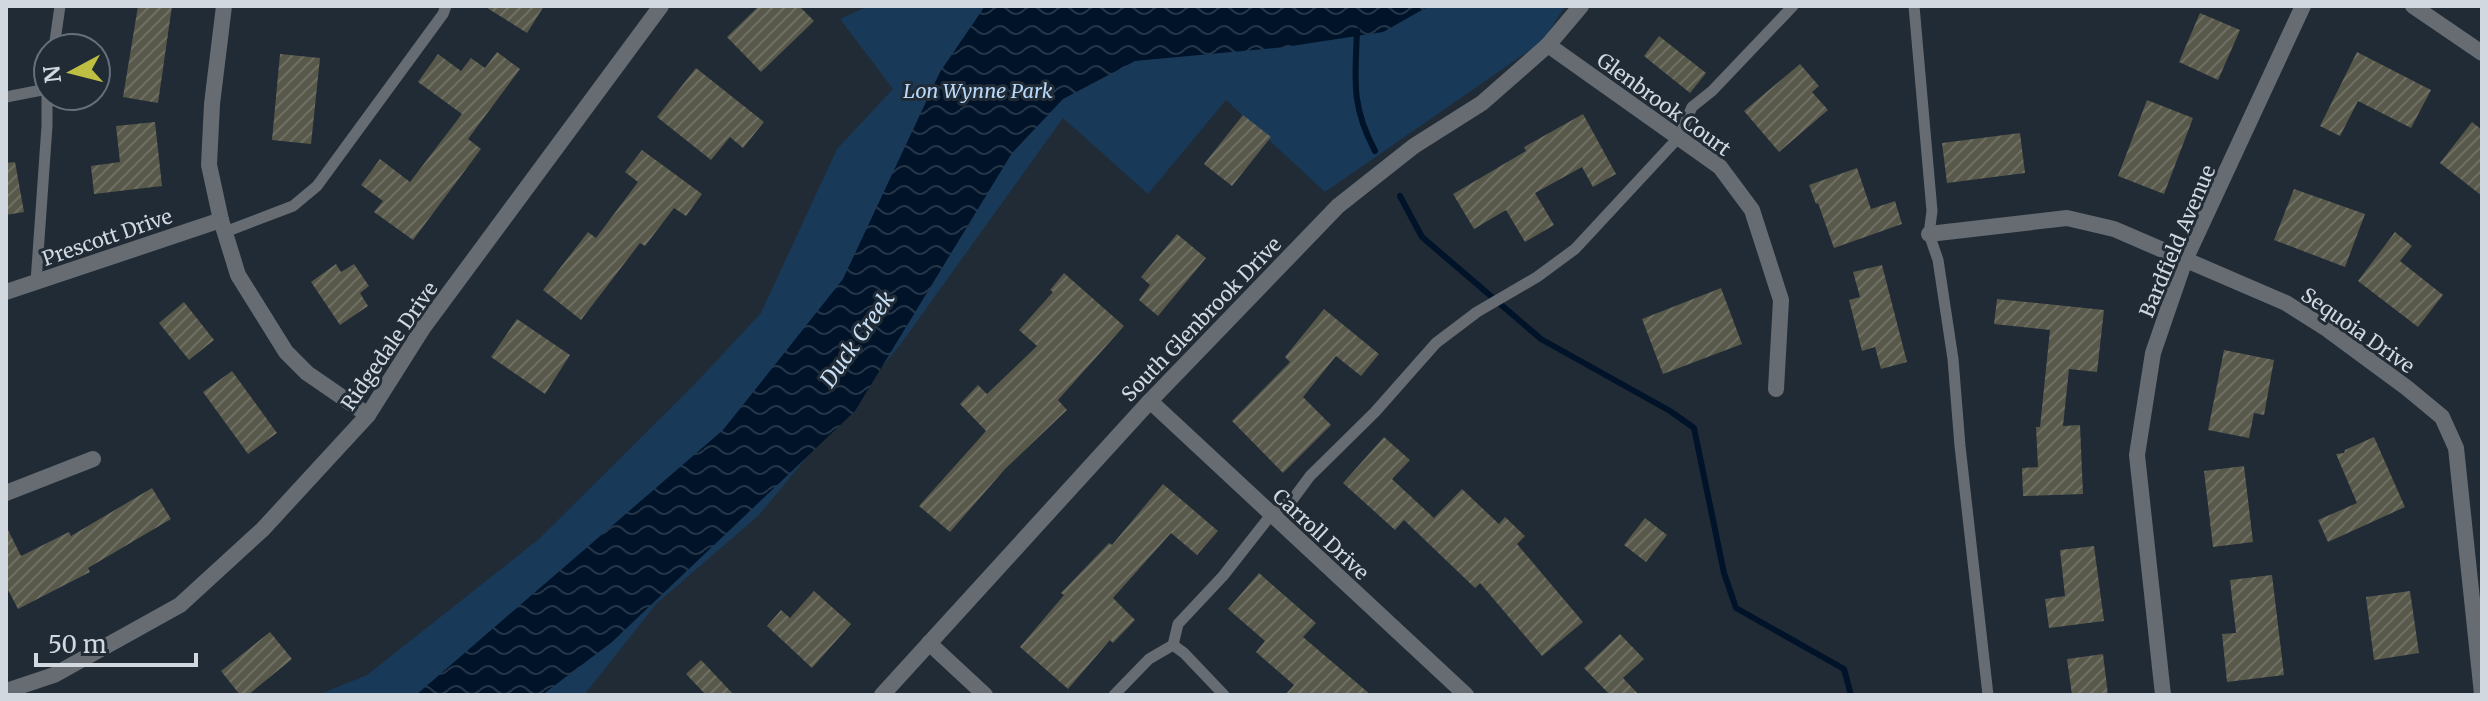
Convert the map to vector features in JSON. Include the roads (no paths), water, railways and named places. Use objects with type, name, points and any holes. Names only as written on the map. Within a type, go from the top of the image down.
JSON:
[{"type":"street","points":[[224,6],[212,104],[209,165],[238,275],[286,352],[307,373],[368,415]]},
{"type":"street","name":"Ridgedale Drive","points":[[6,691],[54,675],[180,605],[263,529],[368,415],[423,328],[661,6]]},
{"type":"street","name":"South Glenbrook Drive","points":[[882,695],[1150,401],[1338,206],[1414,146],[1482,103],[1548,45],[1581,6]]},
{"type":"street","name":"Bardfield Avenue","points":[[2163,695],[2137,455],[2153,353],[2185,260],[2303,6]]},
{"type":"street","points":[[2413,6],[2482,53]]},
{"type":"street","name":"Glenbrook Court","points":[[1548,45],[1720,167],[1752,210],[1781,300],[1776,389]]},
{"type":"street","name":"Sequoia Drive","points":[[1929,234],[2067,218],[2114,229],[2286,303],[2384,371],[2442,417],[2456,448],[2482,694]]},
{"type":"street","name":"Prescott Drive","points":[[6,292],[223,226]]},
{"type":"street","name":"Carroll Drive","points":[[1150,401],[1466,695]]},
{"type":"street","points":[[6,493],[93,459]]},
{"type":"street","points":[[929,643],[985,695]]},
{"type":"lane","points":[[56,32],[60,6]]},
{"type":"lane","points":[[223,226],[293,206],[317,186],[446,6]]},
{"type":"lane","points":[[1114,695],[1149,659],[1173,645],[1178,624],[1223,576],[1271,515],[1293,499],[1310,476],[1375,412],[1436,343],[1483,308],[1537,277],[1575,249],[1679,137],[1692,107],[1712,91],[1793,6]]},
{"type":"lane","points":[[1914,6],[1932,211],[1929,234],[1938,260],[1953,359],[1961,461],[1988,695]]},
{"type":"lane","points":[[6,97],[32,90]]},
{"type":"lane","points":[[36,282],[47,112]]},
{"type":"lane","points":[[1173,645],[1224,695]]},
{"type":"water","name":"Duck Creek","points":[[985,6],[1429,6],[1383,32],[1285,47],[1135,61],[1063,99],[1012,153],[855,411],[612,642],[542,695],[416,695],[723,430],[843,279],[940,72]]},
{"type":"waterway","points":[[1357,31],[1356,93],[1362,120],[1375,151]]},
{"type":"waterway","points":[[1400,196],[1422,237],[1541,339],[1670,411],[1694,428],[1724,573],[1736,608],[1844,669],[1851,695]]},
{"type":"park label","name":"Lon Wynne Park","points":[[978,90]]}]
